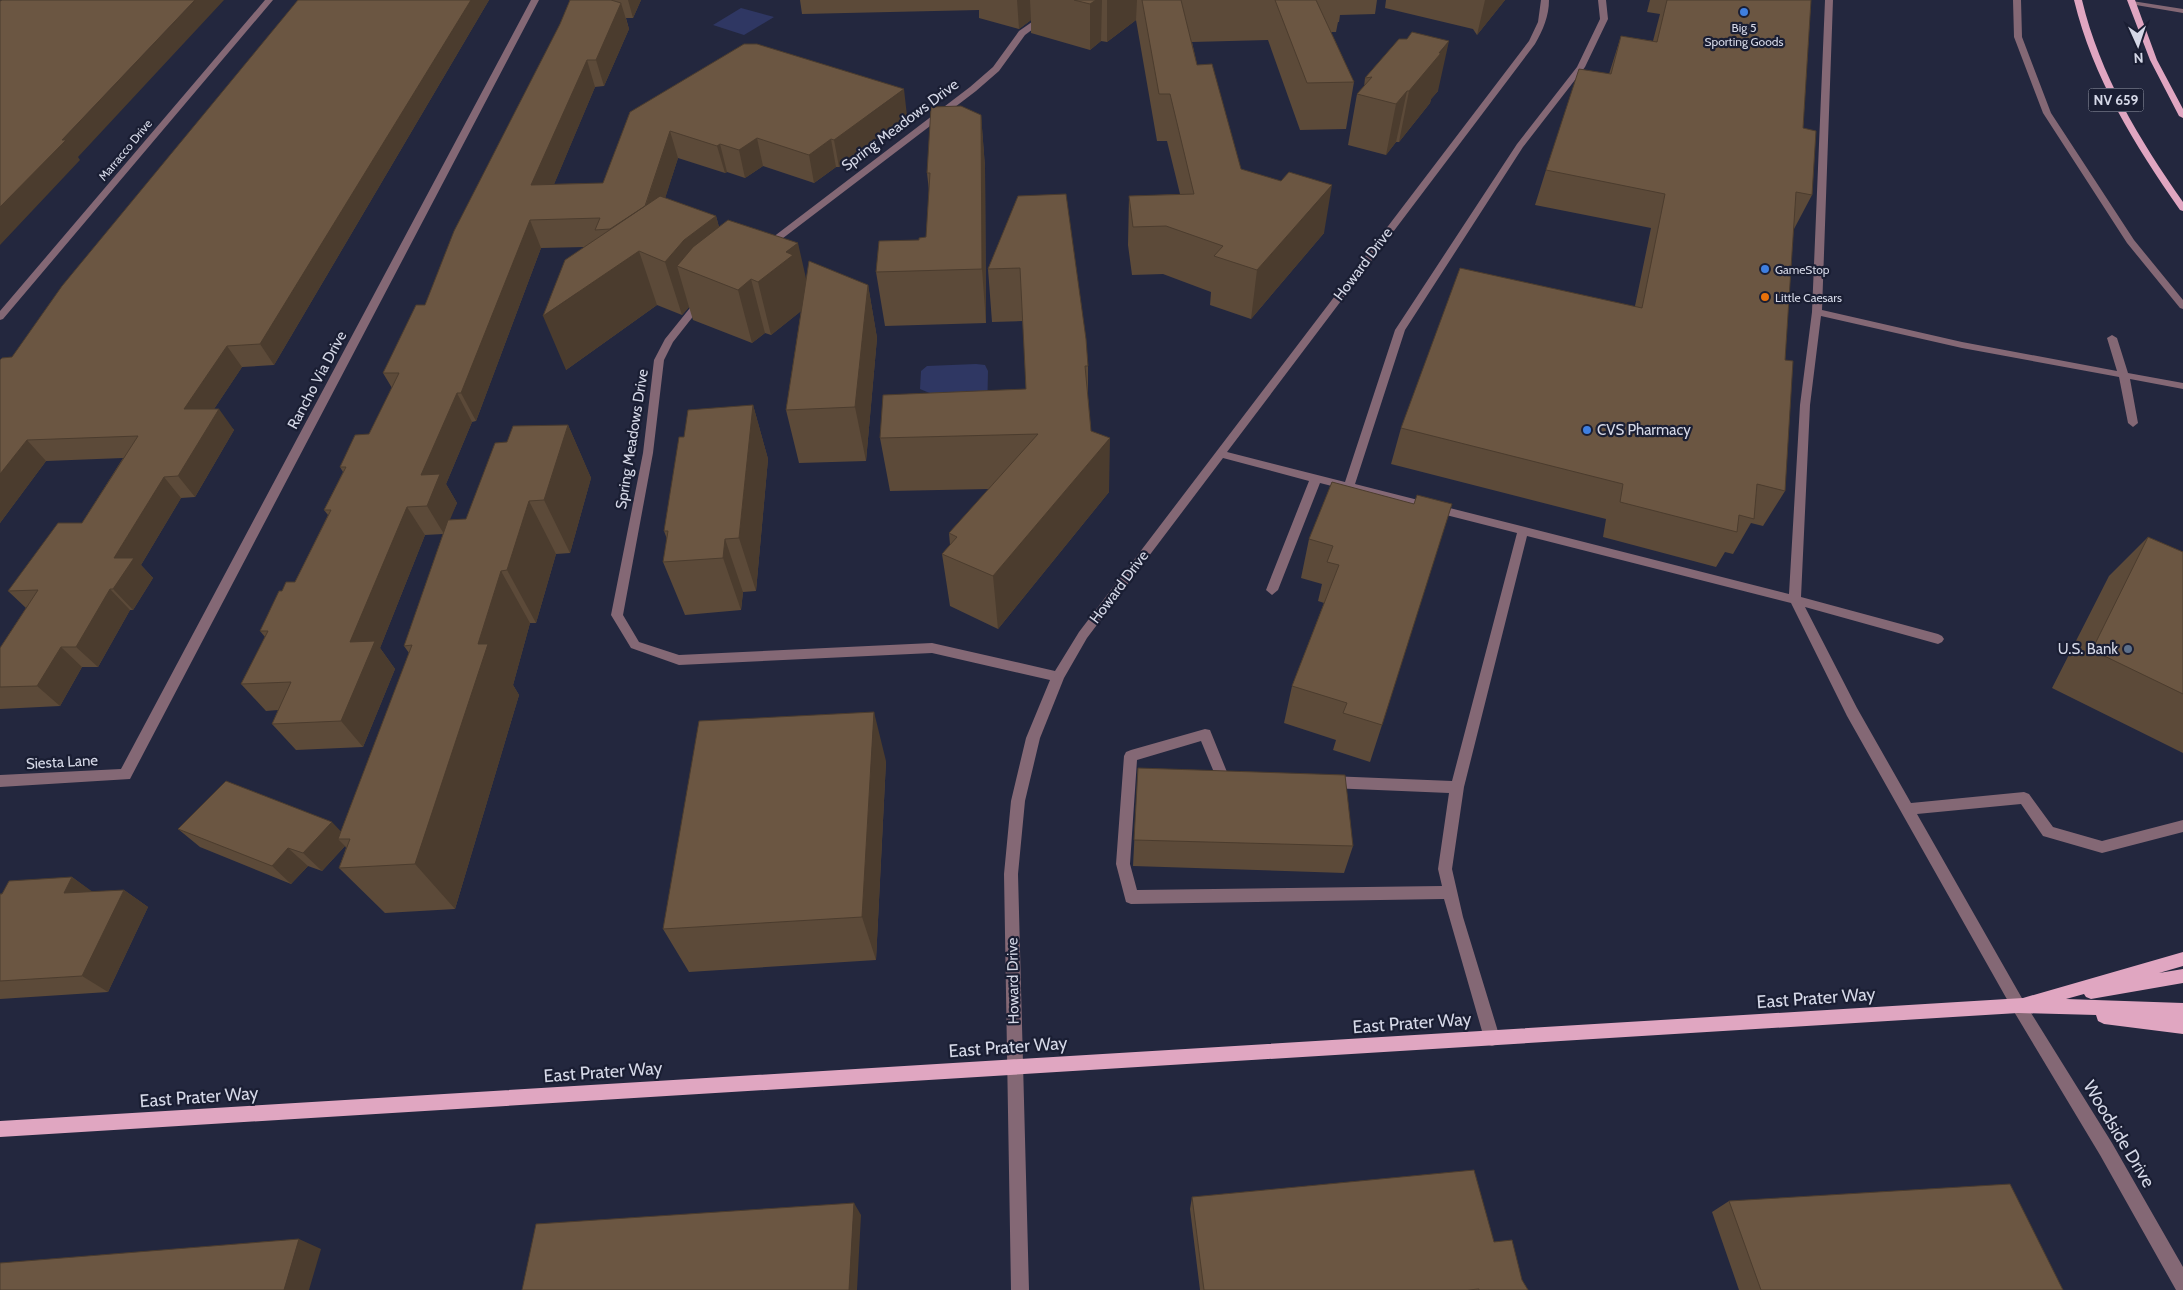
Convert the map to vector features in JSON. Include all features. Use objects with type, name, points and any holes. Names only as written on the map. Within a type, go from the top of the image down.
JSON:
[{"type":"main road","name":"NV 659","points":[[2078,0],[2081,16],[2094,54],[2121,112],[2149,160],[2183,208]]},
{"type":"main road","name":"NV 659","points":[[2132,1],[2140,28],[2172,97],[2183,116]]},
{"type":"main road","points":[[2018,1005],[2183,959]]},
{"type":"main road","name":"East Prater Way","points":[[2018,1005],[2183,976]]},
{"type":"main road","name":"East Prater Way","points":[[0,1130],[2018,1005],[2183,1011]]},
{"type":"main road","points":[[2018,1005],[2183,1026]]},
{"type":"street","name":"Marracco Drive","points":[[0,316],[269,0]]},
{"type":"street","name":"Rancho Via Drive","points":[[125,775],[535,0]]},
{"type":"street","name":"Howard Drive","points":[[1020,1290],[1011,874],[1018,801],[1033,738],[1058,677],[1083,635],[1532,42],[1539,30],[1546,10],[1545,0]]},
{"type":"street","points":[[1349,487],[1400,330],[1520,146],[1581,67],[1604,19],[1602,0]]},
{"type":"street","points":[[1795,600],[1805,404],[1817,312],[1829,0]]},
{"type":"street","points":[[2017,0],[2018,37],[2047,113],[2130,242],[2183,306]]},
{"type":"street","points":[[2132,1],[2183,11]]},
{"type":"street","name":"Spring Meadows Drive","points":[[761,251],[973,89],[996,69],[1022,33],[1052,12]]},
{"type":"street","name":"Spring Meadows Drive","points":[[711,291],[669,340],[659,360],[648,453],[617,615],[635,645],[679,660],[932,648],[1058,677]]},
{"type":"street","points":[[1817,312],[1962,345],[2183,386]]},
{"type":"street","points":[[2112,338],[2124,375],[2133,423]]},
{"type":"street","points":[[1220,454],[1795,600],[1938,639]]},
{"type":"street","points":[[1272,590],[1316,478]]},
{"type":"street","points":[[1492,1038],[1445,869],[1458,787],[1523,530]]},
{"type":"street","name":"Woodside Drive","points":[[1795,600],[1852,712],[2018,1005],[2106,1149],[2183,1284]]},
{"type":"street","points":[[1251,779],[1223,778],[1205,734],[1131,756],[1123,864],[1131,897],[1450,892]]},
{"type":"street","name":"Siesta Lane","points":[[0,781],[125,775]]},
{"type":"street","points":[[1317,782],[1458,787]]},
{"type":"street","points":[[1907,809],[2024,798],[2048,832],[2102,847],[2183,826]]},
{"type":"shaded area","points":[[741,8],[774,17],[744,35],[713,25]]},
{"type":"shaded area","points":[[985,365],[988,371],[987,417],[920,389],[921,371],[927,366]]},
{"type":"building","points":[[195,0],[62,140],[66,140],[0,207],[0,1]]},
{"type":"building","points":[[298,0],[471,0],[260,344],[227,346],[184,409],[219,409],[178,476],[164,477],[114,558],[134,558],[113,589],[110,589],[76,647],[61,647],[37,686],[0,687],[0,648],[38,590],[8,591],[58,523],[82,523],[138,436],[27,440],[0,474],[0,360],[12,357],[62,286]]},
{"type":"building","points":[[570,0],[611,0],[621,3],[596,60],[587,60],[531,185],[603,183],[630,112],[744,44],[757,44],[904,89],[834,140],[831,139],[809,155],[757,138],[739,150],[720,144],[717,146],[670,131],[645,206],[610,229],[595,230],[600,218],[530,220],[461,393],[457,393],[421,475],[440,474],[427,506],[407,507],[350,642],[375,641],[341,721],[272,724],[291,682],[241,684],[268,631],[260,631],[279,591],[282,591],[286,582],[295,582],[331,510],[324,510],[346,467],[340,467],[355,435],[369,434],[399,373],[383,373],[416,305],[425,305],[454,231],[560,24]]},
{"type":"building","points":[[1074,0],[1096,0],[1090,4]]},
{"type":"building","points":[[1142,0],[1181,0],[1197,65],[1212,64],[1241,169],[1281,181],[1289,172],[1332,185],[1257,270],[1214,256],[1223,246],[1166,226],[1133,227],[1129,196],[1194,194],[1170,94],[1159,94]]},
{"type":"building","points":[[1275,0],[1316,0],[1354,82],[1307,83]]},
{"type":"building","points":[[1667,0],[1811,0],[1803,128],[1816,131],[1812,195],[1796,192],[1785,360],[1793,361],[1785,491],[1757,484],[1754,519],[1739,515],[1737,532],[1620,502],[1623,484],[1401,428],[1460,268],[1642,308],[1665,194],[1546,170],[1579,69],[1611,74],[1621,36],[1657,42]]},
{"type":"building","points":[[1412,32],[1449,41],[1439,53],[1441,53],[1396,104],[1357,94],[1372,77],[1365,78],[1399,39],[1407,39]]},
{"type":"building","points":[[961,106],[981,115],[982,269],[876,272],[879,241],[919,240],[919,238],[926,237],[930,173],[927,173],[931,107]]},
{"type":"building","points":[[1066,194],[1086,339],[1088,366],[1085,366],[1091,431],[1110,438],[993,576],[942,554],[957,537],[949,533],[1038,434],[880,438],[883,395],[1026,389],[1020,268],[988,269],[1018,196]]},
{"type":"building","points":[[660,196],[716,216],[684,240],[665,262],[639,251],[543,316],[565,260]]},
{"type":"building","points":[[728,220],[798,243],[786,252],[793,255],[758,282],[751,279],[738,290],[677,266],[693,247]]},
{"type":"building","points":[[809,261],[868,285],[855,407],[786,410]]},
{"type":"building","points":[[753,405],[739,538],[725,539],[723,558],[663,562],[668,531],[664,531],[679,437],[684,437],[688,410]]},
{"type":"building","points":[[568,425],[544,500],[529,501],[507,570],[501,571],[478,644],[488,644],[415,864],[339,868],[350,839],[338,839],[412,645],[404,646],[448,520],[466,519],[495,443],[507,442],[513,426]]},
{"type":"building","points":[[1332,482],[1414,504],[1417,495],[1452,504],[1382,725],[1343,713],[1347,703],[1292,686],[1339,565],[1327,562],[1333,546],[1309,539]]},
{"type":"building","points":[[2148,537],[2183,552],[2183,694],[2092,650]]},
{"type":"building","points":[[874,712],[862,917],[663,929],[699,721]]},
{"type":"building","points":[[1138,768],[1345,775],[1353,846],[1134,840]]},
{"type":"building","points":[[226,781],[332,822],[303,853],[288,848],[272,866],[178,829]]},
{"type":"building","points":[[72,877],[64,893],[124,890],[82,976],[0,981],[0,894],[2,894],[9,881]]},
{"type":"building","points":[[1474,1170],[1494,1242],[1512,1240],[1522,1280],[1528,1290],[1204,1290],[1192,1197]]},
{"type":"building","points":[[2010,1184],[2063,1290],[1761,1290],[1729,1201]]},
{"type":"building","points":[[854,1203],[849,1290],[522,1290],[536,1224]]},
{"type":"building","points":[[299,1239],[284,1290],[0,1290],[0,1263]]},
{"type":"place","name":"Big 5 Sporting Goods","points":[[1744,12]]},
{"type":"place","name":"GameStop","points":[[1765,269]]},
{"type":"place","name":"Little Caesars","points":[[1765,297]]},
{"type":"place","name":"CVS Pharmacy","points":[[1587,430]]},
{"type":"place","name":"U.S. Bank","points":[[2128,649]]}]
